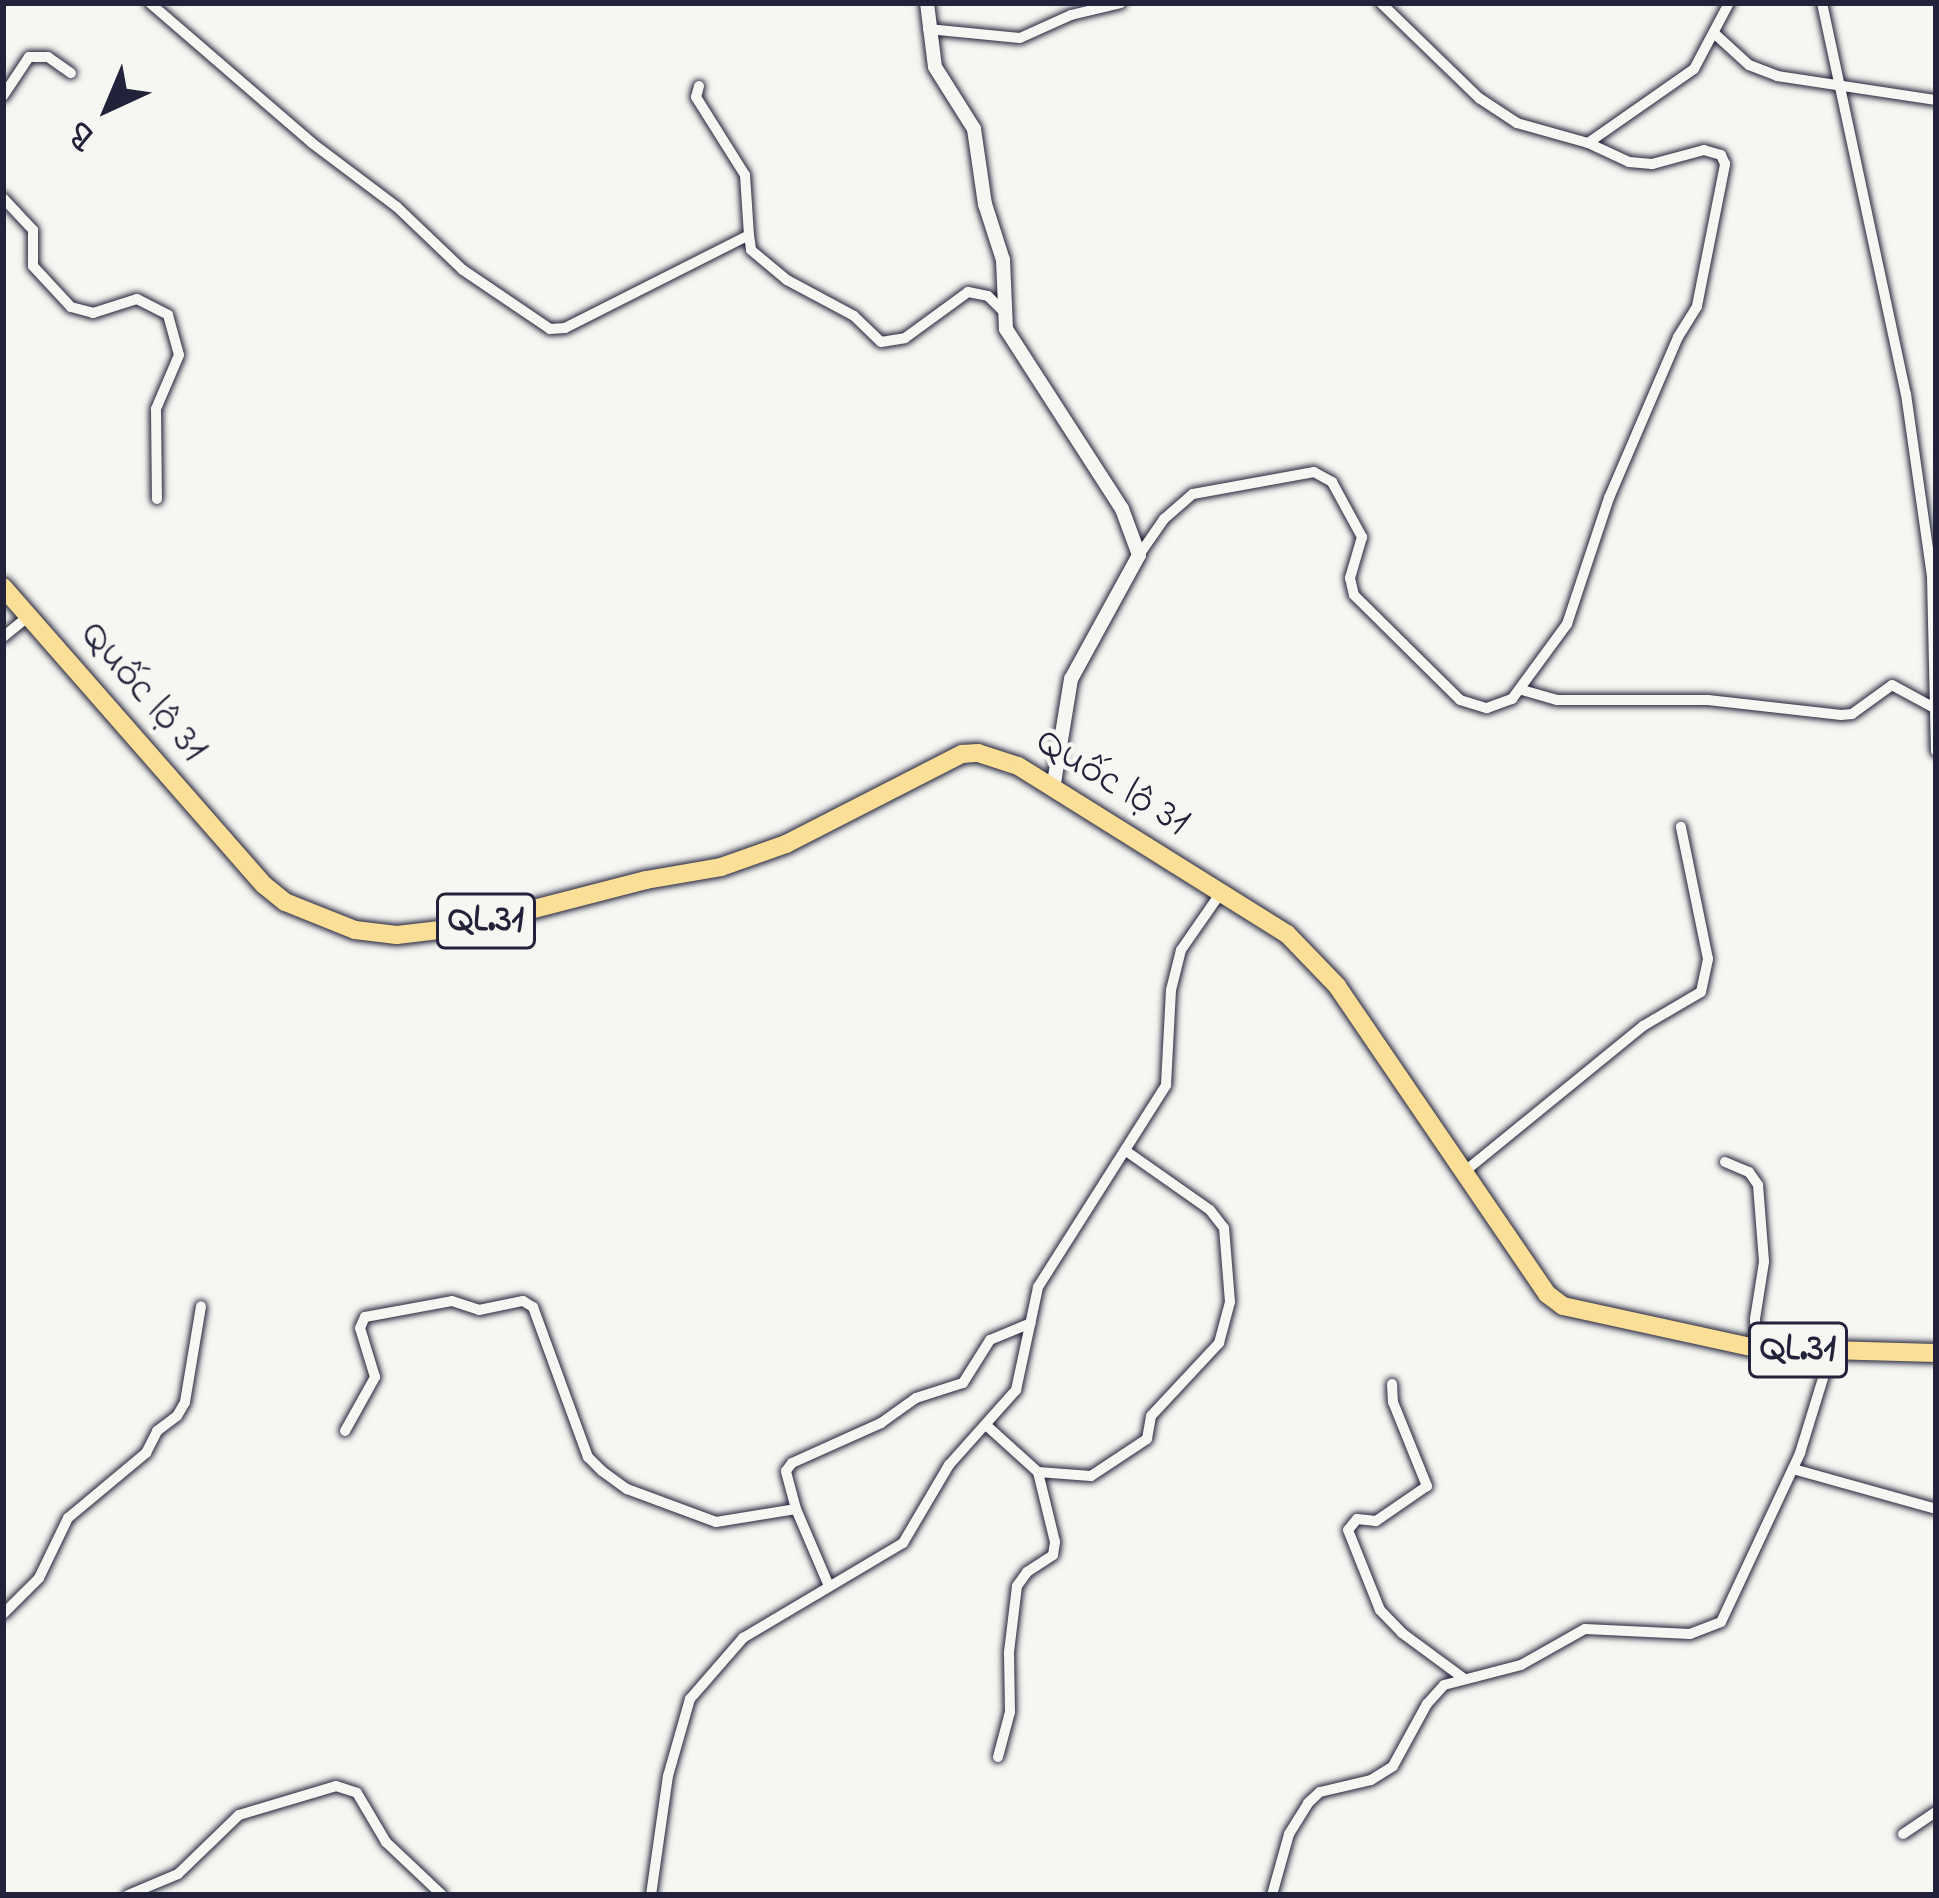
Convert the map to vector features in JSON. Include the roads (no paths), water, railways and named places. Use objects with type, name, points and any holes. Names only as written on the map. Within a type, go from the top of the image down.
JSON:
[{"type":"highway","name":"Quốc lộ 31","points":[[3,587],[264,885],[285,902],[356,930],[397,935],[464,927],[646,880],[721,867],[786,844],[962,754],[994,757],[1054,783],[1287,934],[1337,986],[1547,1294],[1579,1312],[1756,1348],[1936,1353]]},
{"type":"street","points":[[150,3],[309,141],[397,207],[463,270],[550,329],[565,328],[749,236]]},
{"type":"street","points":[[927,3],[941,82],[974,129],[985,204],[1003,260],[1004,312],[1013,345],[1122,509],[1139,555]]},
{"type":"street","points":[[928,29],[1020,38],[1071,15],[1121,3]]},
{"type":"street","points":[[1054,783],[1071,679],[1139,555],[1176,504],[1193,494],[1267,478],[1324,474],[1344,498],[1362,536],[1350,578],[1354,595],[1460,700],[1487,708],[1522,690],[1567,624],[1609,498],[1678,337],[1697,306],[1727,172],[1713,150],[1652,164],[1629,162],[1588,143],[1517,123],[1479,98],[1381,3]]},
{"type":"street","points":[[1395,18],[1404,3]]},
{"type":"street","points":[[1588,143],[1694,69],[1729,3]]},
{"type":"street","points":[[1822,3],[1906,394],[1932,577],[1936,752]]},
{"type":"street","points":[[1715,34],[1759,70],[1936,101]]},
{"type":"street","points":[[3,97],[29,57],[49,57],[70,73]]},
{"type":"street","points":[[700,86],[696,97],[745,176],[751,250],[763,261],[806,292],[854,316],[881,342],[904,338],[968,292],[988,296],[1004,312]]},
{"type":"street","points":[[3,198],[33,230],[33,266],[71,307],[93,313],[137,299],[168,315],[179,355],[156,410],[158,499]]},
{"type":"street","points":[[3,637],[29,616]]},
{"type":"street","points":[[1522,690],[1557,700],[1708,700],[1841,715],[1892,686],[1935,709]]},
{"type":"street","points":[[1464,1172],[1643,1026],[1701,992],[1708,959],[1681,827]]},
{"type":"street","points":[[651,1895],[668,1775],[690,1699],[743,1638],[891,1553],[911,1536],[949,1465],[1016,1390],[1038,1287],[1166,1085],[1171,990],[1181,950],[1222,891]]},
{"type":"street","points":[[1038,1472],[1091,1476],[1147,1439],[1151,1416],[1212,1352],[1229,1314],[1219,1219],[1126,1151]]},
{"type":"street","points":[[1725,1162],[1749,1172],[1758,1185],[1764,1262],[1755,1319],[1756,1348]]},
{"type":"street","points":[[345,1431],[375,1378],[362,1335],[364,1317],[452,1301],[479,1310],[524,1301],[533,1307],[557,1363],[589,1457],[613,1480],[716,1522],[796,1509]]},
{"type":"street","points":[[3,1614],[39,1578],[68,1518],[146,1453],[157,1431],[177,1416],[185,1402],[201,1306]]},
{"type":"street","points":[[829,1586],[796,1509],[786,1471],[792,1463],[881,1423],[916,1399],[963,1383],[990,1340],[1031,1323]]},
{"type":"street","points":[[1272,1895],[1289,1834],[1308,1803],[1320,1792],[1370,1780],[1393,1766],[1436,1692],[1463,1678],[1521,1665],[1585,1629],[1690,1634],[1715,1627],[1727,1613],[1793,1469],[1831,1352]]},
{"type":"street","points":[[1393,1384],[1394,1402],[1427,1486],[1376,1521],[1351,1522],[1348,1530],[1380,1610],[1402,1634],[1463,1678]]},
{"type":"street","points":[[986,1425],[1038,1472],[1055,1542],[1053,1555],[1027,1572],[1017,1586],[1010,1712],[998,1757]]},
{"type":"street","points":[[1793,1469],[1936,1509]]},
{"type":"street","points":[[128,1895],[178,1874],[239,1814],[336,1786],[357,1793],[386,1842],[442,1895]]},
{"type":"street","points":[[1904,1834],[1936,1812]]}]
